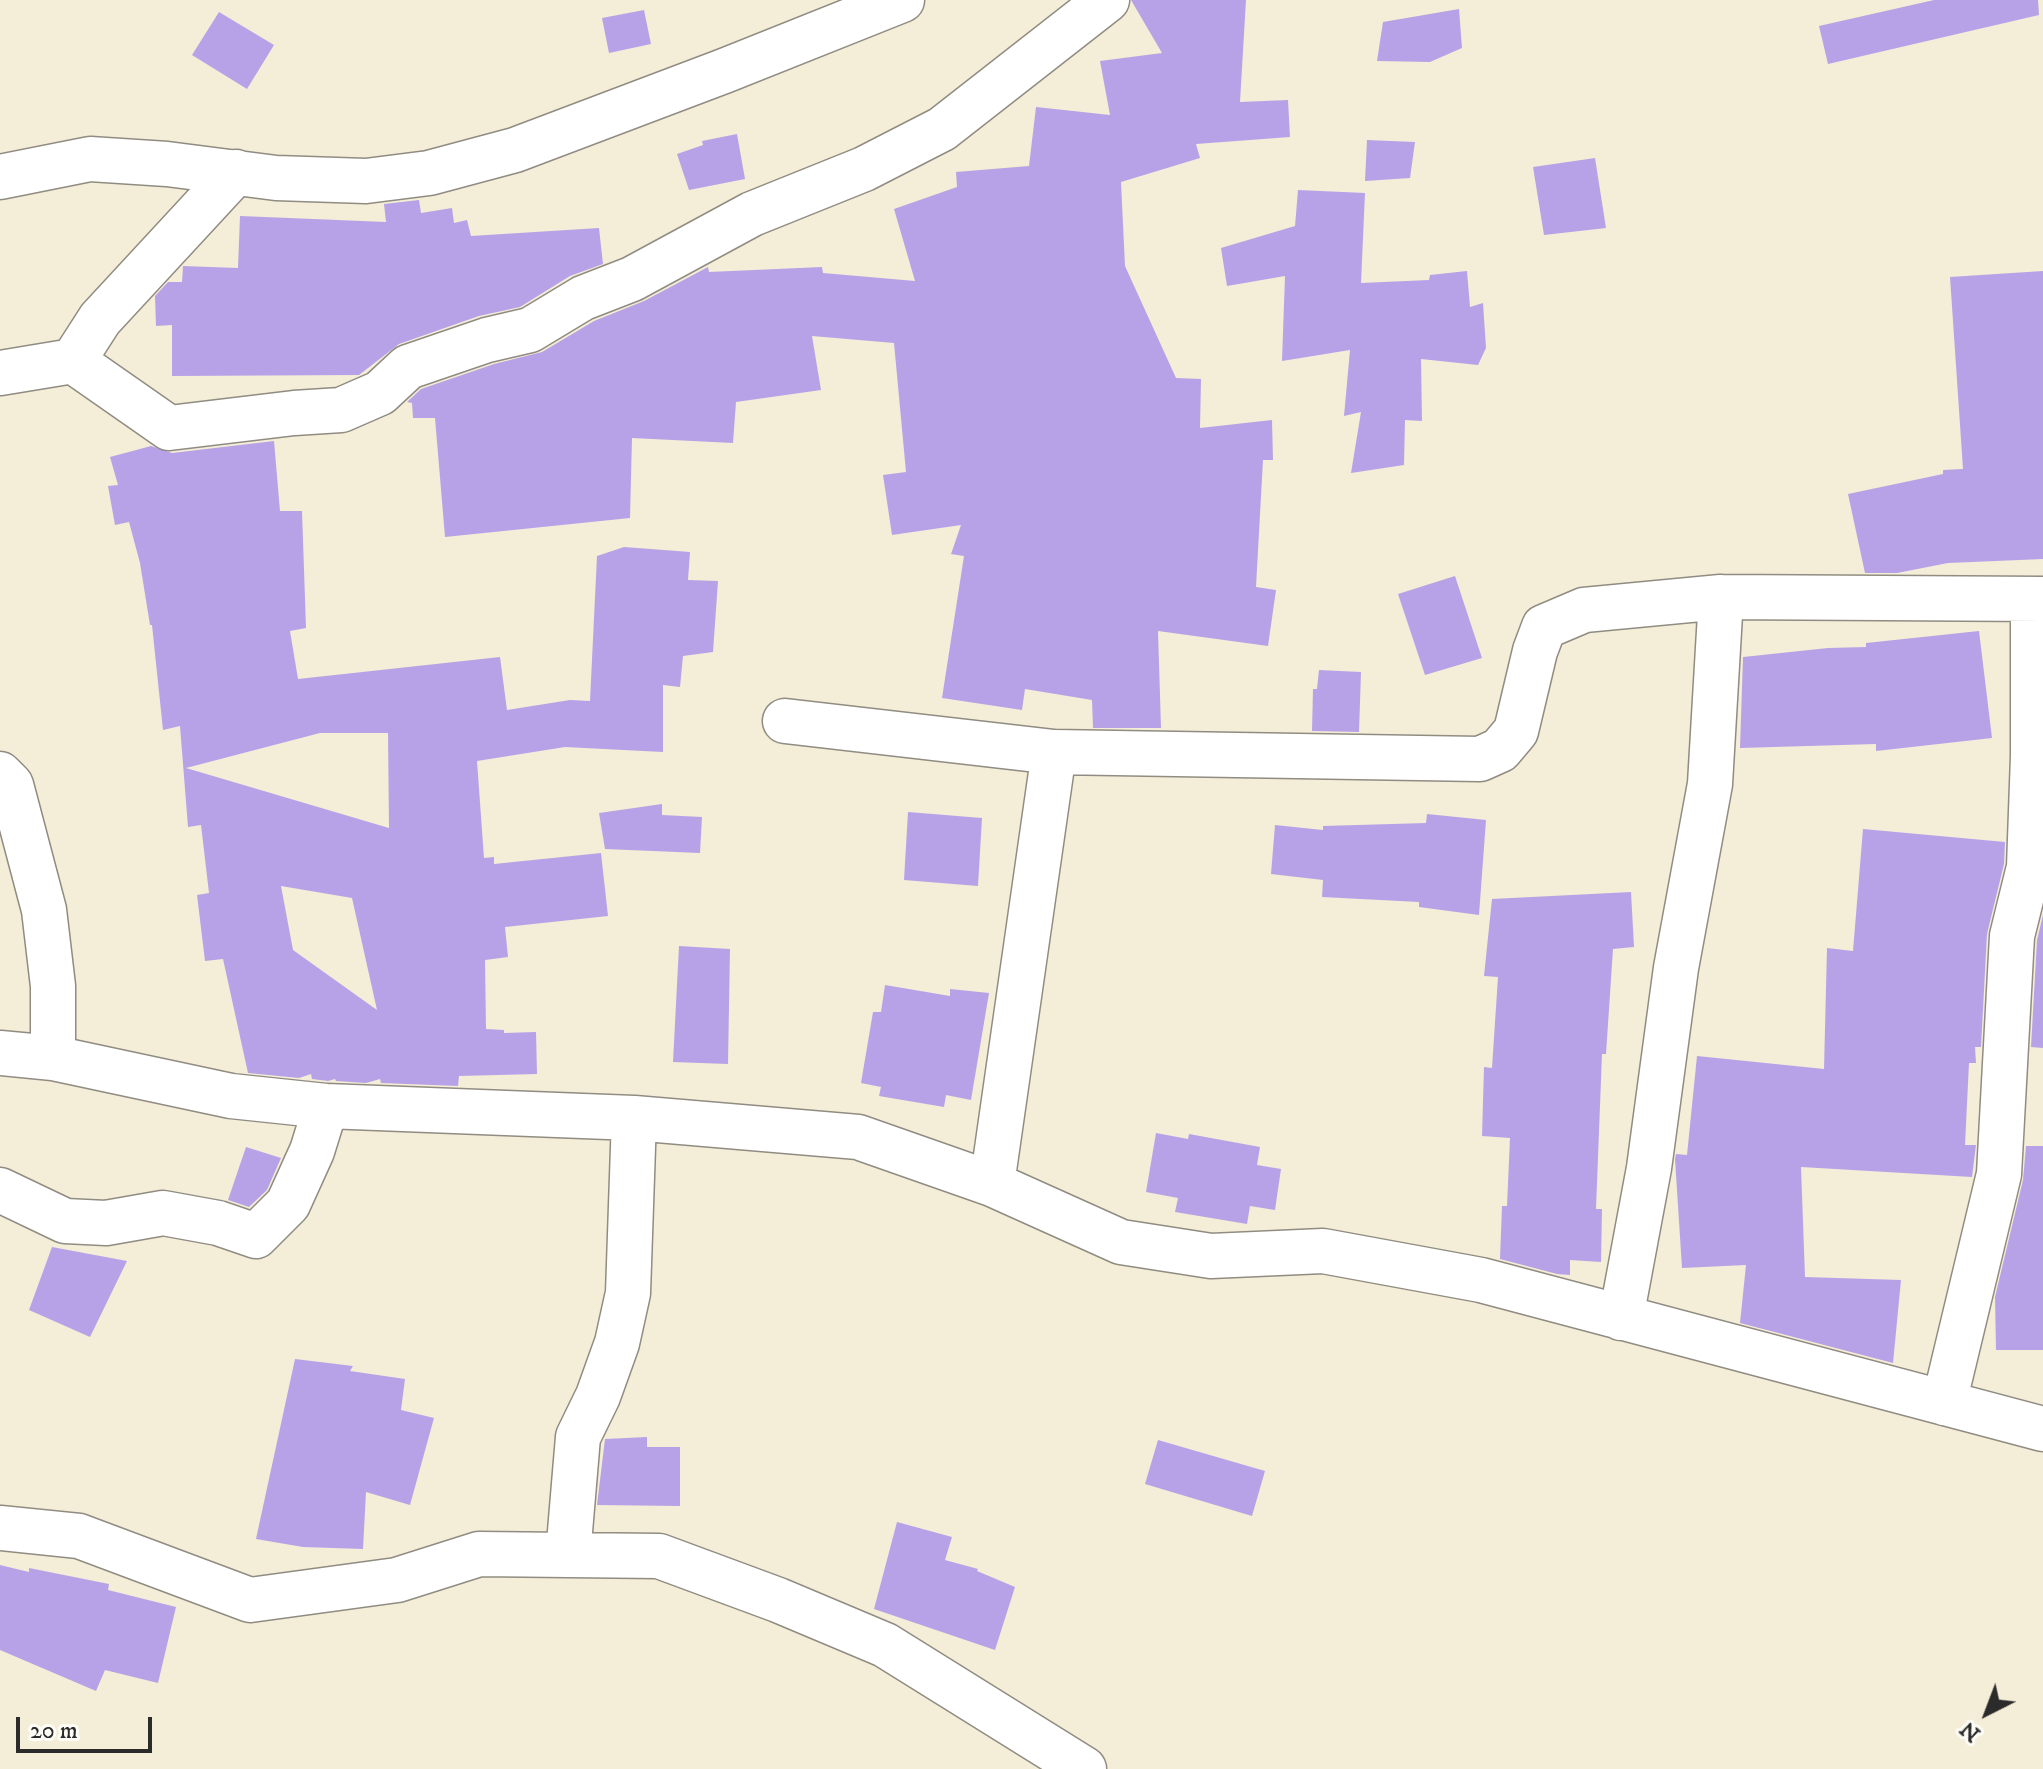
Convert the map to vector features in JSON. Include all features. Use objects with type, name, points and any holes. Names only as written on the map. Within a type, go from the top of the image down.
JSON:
[{"type":"street","points":[[0,177],[90,159],[276,178],[366,181],[429,173],[515,150],[902,0]]},
{"type":"street","points":[[0,373],[73,361],[169,428],[341,410],[380,393],[408,367],[448,352],[530,330],[583,298],[632,279],[752,214],[864,169],[942,129],[1107,0]]},
{"type":"street","points":[[73,361],[100,319],[236,172]]},
{"type":"street","points":[[1621,1318],[1649,1168],[1676,968],[1710,784],[1721,597]]},
{"type":"street","points":[[785,721],[1054,752],[1480,759],[1500,750],[1516,731],[1535,651],[1544,627],[1584,610],[1721,597],[2038,599],[2029,867],[2012,936],[1999,1174],[1944,1403]]},
{"type":"street","points":[[992,1184],[1054,752]]},
{"type":"street","points":[[0,774],[11,785],[44,910],[53,986],[53,1058]]},
{"type":"street","points":[[0,1053],[53,1058],[231,1096],[326,1106],[634,1118],[858,1137],[992,1184],[1121,1242],[1211,1256],[1323,1251],[1481,1280],[2043,1429]]},
{"type":"street","points":[[0,1190],[65,1221],[106,1223],[163,1213],[218,1223],[256,1236],[288,1204],[312,1151],[326,1106]]},
{"type":"street","points":[[568,1555],[578,1437],[598,1396],[617,1343],[628,1293],[634,1118]]},
{"type":"street","points":[[0,1528],[79,1536],[250,1600],[397,1580],[479,1554],[659,1556],[778,1600],[885,1645],[1084,1769]]},
{"type":"building","points":[[1131,0],[1246,0],[1240,102],[1288,100],[1290,137],[1196,144],[1200,158],[1121,182],[1125,266],[1176,378],[1201,379],[1200,428],[1272,420],[1273,460],[1263,460],[1256,587],[1276,590],[1268,646],[1158,631],[1161,728],[1093,728],[1092,700],[1025,689],[1022,710],[942,698],[964,556],[951,554],[961,525],[892,535],[883,475],[906,472],[894,343],[812,336],[821,390],[736,402],[733,443],[632,438],[630,518],[445,537],[435,418],[413,418],[412,403],[407,402],[421,389],[494,364],[542,352],[594,321],[644,301],[708,267],[709,272],[822,267],[823,273],[915,281],[894,209],[957,187],[956,172],[1029,166],[1036,107],[1110,115],[1100,61],[1162,53]]},
{"type":"building","points":[[1934,0],[2038,0],[2039,15],[1828,64],[1819,26]]},
{"type":"building","points":[[1459,9],[1462,48],[1430,62],[1377,61],[1383,22]]},
{"type":"building","points":[[644,10],[651,44],[609,53],[602,18]]},
{"type":"building","points":[[219,12],[274,45],[247,89],[192,55]]},
{"type":"building","points":[[737,134],[745,179],[689,190],[677,154],[703,145],[702,141]]},
{"type":"building","points":[[1367,140],[1415,142],[1410,178],[1365,181]]},
{"type":"building","points":[[1595,158],[1606,228],[1544,235],[1533,167]]},
{"type":"building","points":[[1298,190],[1365,193],[1361,283],[1429,280],[1430,275],[1467,271],[1470,307],[1483,303],[1486,348],[1478,365],[1421,359],[1422,421],[1405,420],[1404,465],[1351,473],[1361,412],[1344,416],[1350,350],[1282,361],[1285,276],[1227,286],[1221,248],[1295,226]]},
{"type":"building","points":[[419,200],[421,213],[452,208],[454,223],[467,220],[471,236],[599,228],[603,264],[570,276],[520,307],[479,316],[399,344],[359,375],[172,376],[172,325],[156,326],[155,296],[168,282],[182,282],[183,266],[238,268],[240,216],[386,222],[384,204]]},
{"type":"building","points":[[2043,271],[2043,559],[1948,563],[1897,573],[1865,573],[1848,494],[1943,474],[1943,470],[1963,469],[1950,277]]},
{"type":"building","points":[[274,441],[280,511],[302,511],[306,628],[290,631],[298,679],[500,657],[507,710],[570,700],[590,701],[597,556],[624,547],[690,552],[688,580],[718,581],[713,652],[683,656],[680,687],[663,685],[663,752],[565,747],[477,761],[484,858],[494,857],[494,864],[601,853],[608,916],[505,927],[508,957],[485,960],[486,1029],[504,1030],[504,1033],[536,1032],[537,1074],[459,1076],[458,1086],[381,1083],[380,1079],[366,1083],[328,1081],[312,1079],[311,1074],[299,1078],[248,1073],[223,959],[205,961],[197,895],[209,893],[201,825],[188,827],[180,726],[163,730],[152,625],[140,563],[129,522],[115,525],[108,486],[118,485],[110,457],[151,446],[172,453]],"holes":[[[320,733],[388,733],[389,828],[186,768]],[[281,886],[352,898],[377,1010],[293,950]]]},
{"type":"building","points":[[1455,576],[1482,658],[1425,675],[1398,594]]},
{"type":"building","points":[[1979,631],[1992,738],[1876,751],[1876,744],[1740,748],[1743,657],[1866,647],[1866,643]]},
{"type":"building","points":[[1319,670],[1361,672],[1359,732],[1312,731],[1313,689],[1317,689]]},
{"type":"building","points":[[662,804],[662,815],[702,817],[700,853],[605,849],[599,813]]},
{"type":"building","points":[[908,812],[982,818],[978,886],[904,880]]},
{"type":"building","points":[[1427,814],[1486,820],[1479,915],[1419,907],[1419,902],[1322,897],[1323,880],[1271,874],[1275,825],[1323,830],[1323,826],[1426,823]]},
{"type":"building","points":[[1863,829],[2005,842],[2004,864],[1987,934],[1981,1047],[1975,1047],[1976,1063],[1969,1063],[1965,1145],[1976,1145],[1972,1177],[1801,1167],[1805,1277],[1901,1280],[1893,1363],[1740,1323],[1746,1265],[1682,1268],[1675,1159],[1676,1154],[1687,1155],[1697,1056],[1824,1069],[1827,948],[1853,951]]},
{"type":"building","points":[[1631,892],[1634,947],[1613,949],[1606,1054],[1602,1054],[1596,1209],[1602,1209],[1601,1262],[1570,1260],[1570,1275],[1500,1259],[1502,1206],[1507,1206],[1510,1138],[1482,1136],[1484,1067],[1492,1068],[1498,977],[1484,976],[1492,899]]},
{"type":"building","points":[[2043,915],[2043,1048],[2031,1047],[2037,940]]},
{"type":"building","points":[[679,946],[730,949],[728,1064],[673,1062]]},
{"type":"building","points":[[885,985],[950,996],[950,989],[989,993],[971,1100],[946,1095],[944,1107],[879,1096],[881,1087],[861,1083],[873,1012],[881,1012]]},
{"type":"building","points":[[1156,1133],[1188,1139],[1189,1134],[1260,1147],[1257,1165],[1281,1169],[1275,1210],[1250,1206],[1247,1224],[1175,1212],[1178,1198],[1146,1192]]},
{"type":"building","points":[[2026,1146],[2043,1146],[2043,1350],[1996,1350],[1995,1297],[2023,1180]]},
{"type":"building","points":[[246,1147],[281,1158],[267,1190],[249,1207],[228,1200]]},
{"type":"building","points":[[52,1247],[127,1261],[90,1337],[29,1310]]},
{"type":"building","points":[[295,1359],[353,1366],[350,1371],[405,1379],[401,1410],[434,1418],[410,1505],[366,1492],[363,1549],[303,1547],[256,1539]]},
{"type":"building","points":[[647,1437],[647,1447],[680,1447],[680,1506],[597,1505],[605,1439]]},
{"type":"building","points":[[1158,1440],[1265,1471],[1252,1516],[1145,1484]]},
{"type":"building","points":[[897,1522],[952,1537],[945,1560],[978,1569],[1015,1587],[995,1650],[874,1609]]},
{"type":"building","points":[[0,1565],[109,1584],[108,1590],[176,1607],[158,1683],[105,1670],[96,1691],[0,1650]]}]
